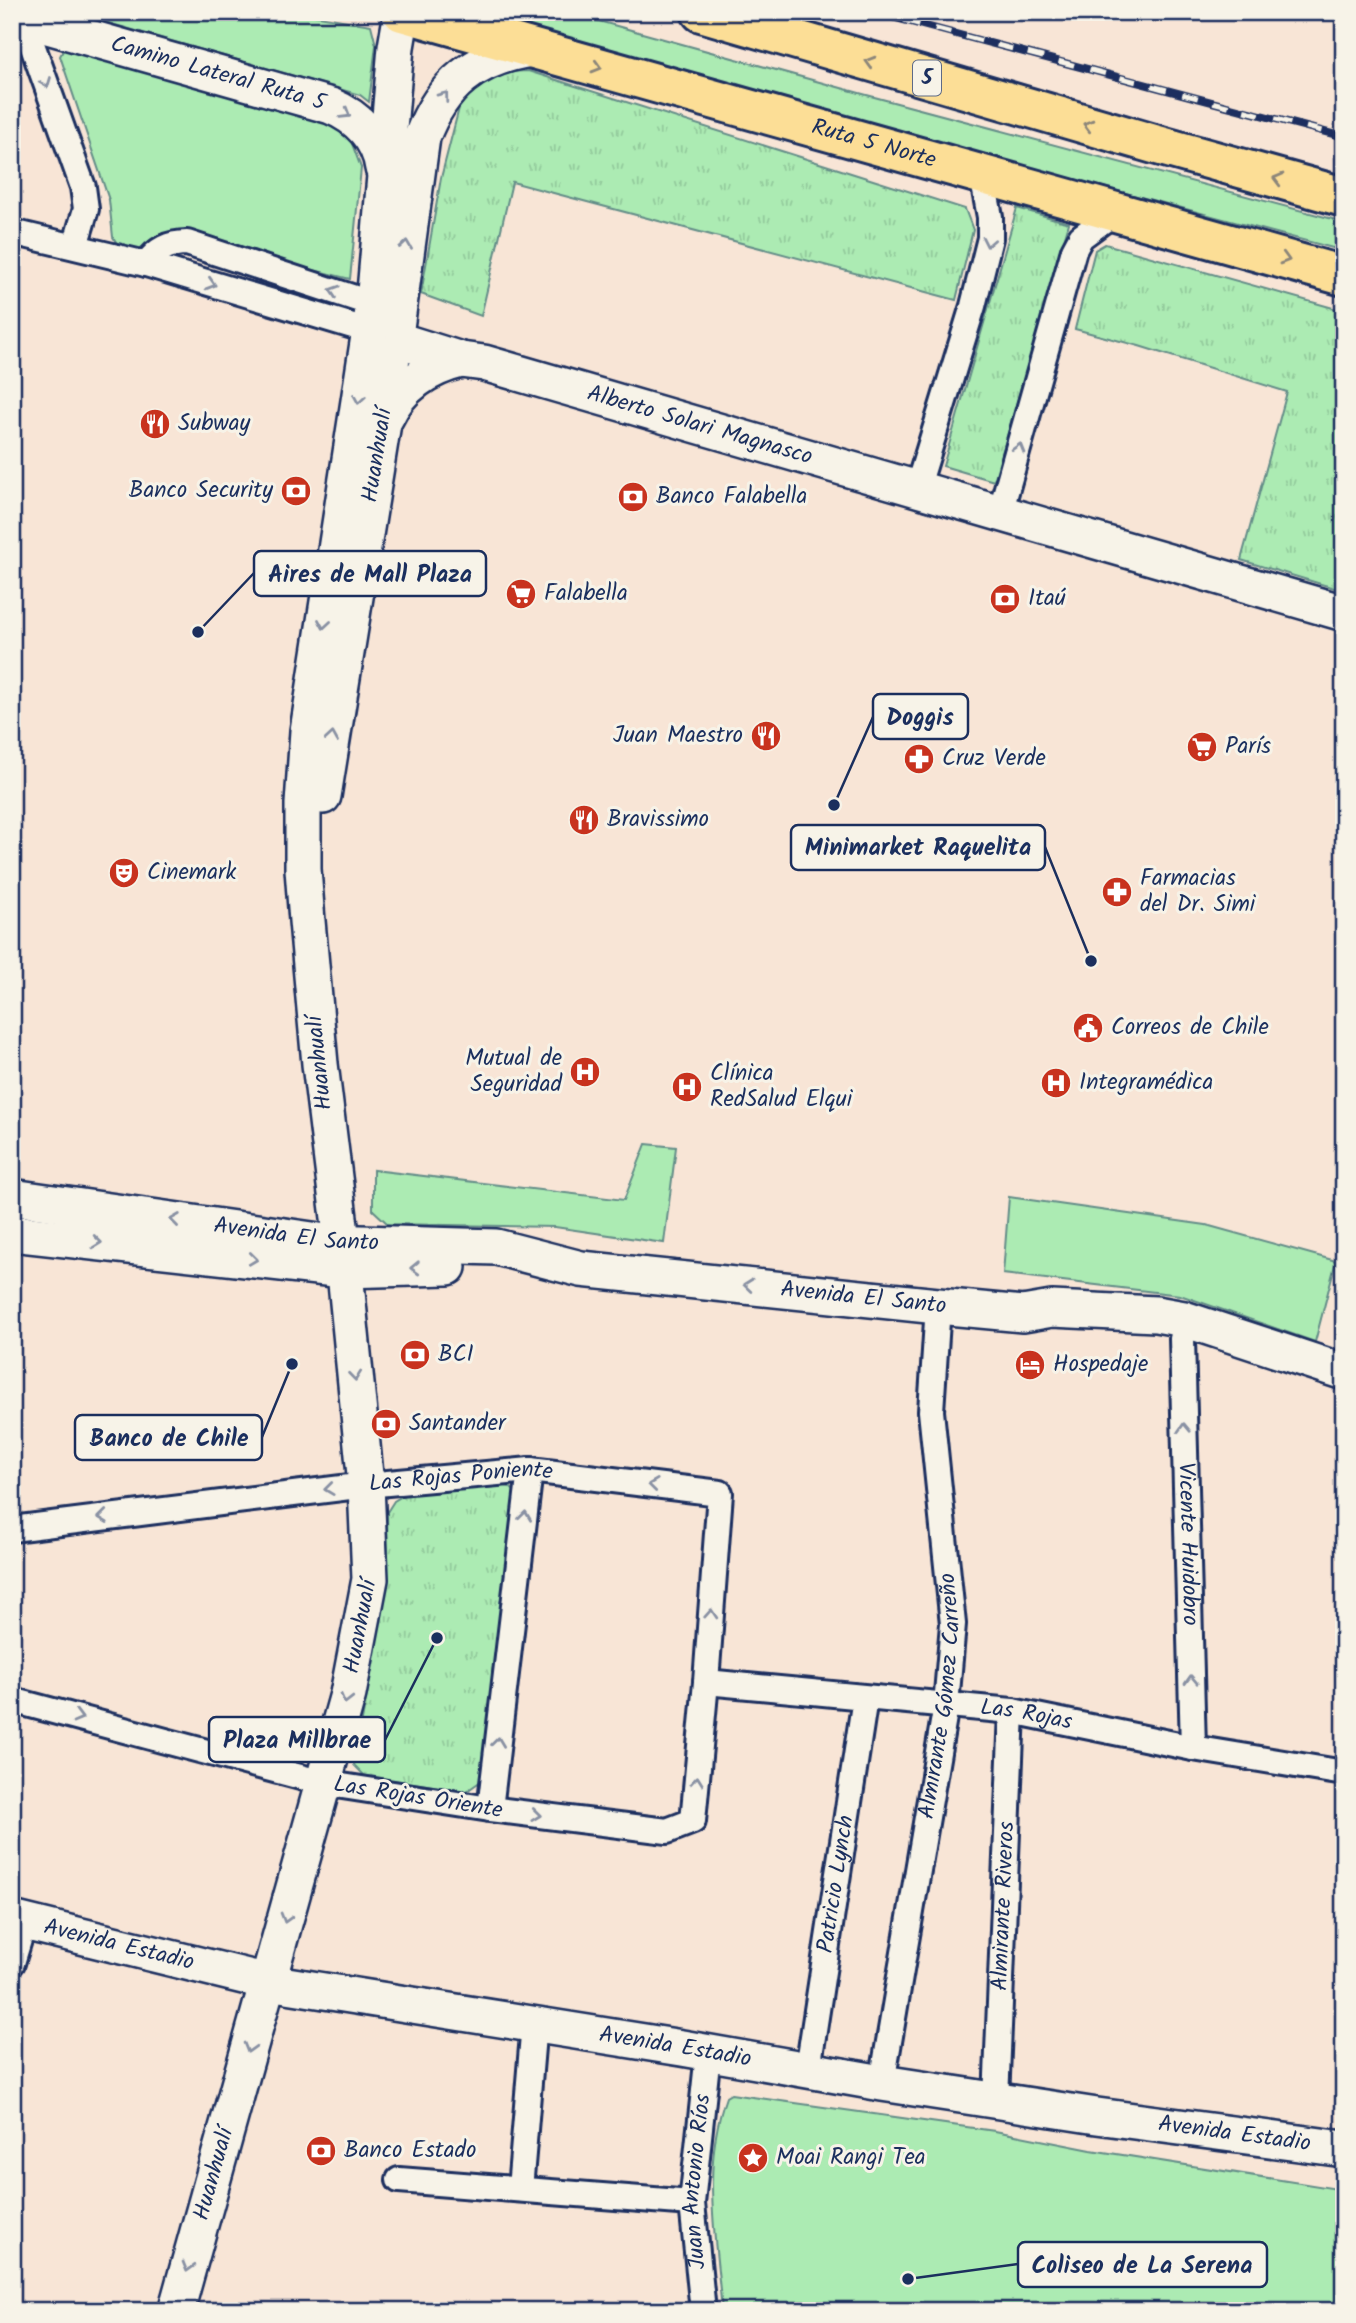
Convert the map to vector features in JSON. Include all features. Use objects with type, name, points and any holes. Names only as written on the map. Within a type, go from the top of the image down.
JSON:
[{"type":"highway","name":"Ruta 5 Norte","points":[[402,12],[1344,276]]},
{"type":"highway","name":"5","points":[[701,12],[1344,197]]},
{"type":"main road","name":"Huanhualí","points":[[307,921],[330,753],[383,423],[384,177],[396,47],[402,12]]},
{"type":"main road","name":"Camino Lateral Ruta 5","points":[[17,18],[343,111],[354,118],[371,138],[382,163],[384,177]]},
{"type":"main road","name":"Huanhualí","points":[[176,2311],[348,1694],[370,1579],[366,1485],[320,1063],[303,869],[306,747],[384,322],[422,137],[429,118],[449,89],[475,67],[493,58],[531,49]]},
{"type":"main road","name":"Alberto Solari Magnasco","points":[[384,322],[438,331],[472,361],[1344,613]]},
{"type":"main road","points":[[383,423],[399,395],[415,379],[435,368],[472,361]]},
{"type":"main road","name":"Avenida El Santo","points":[[12,1196],[326,1242],[343,1256]]},
{"type":"main road","name":"Avenida El Santo","points":[[12,1233],[343,1256],[496,1247],[581,1269],[938,1306],[1023,1314],[1052,1309],[1156,1314],[1184,1319],[1344,1372]]},
{"type":"main road","name":"Avenida El Santo","points":[[1023,1314],[1051,1325],[1182,1339],[1344,1390]]},
{"type":"main road","name":"Avenida Estadio","points":[[18,1921],[268,1982],[882,2083],[1097,2116],[1344,2149]]},
{"type":"street","points":[[17,18],[83,187],[86,209],[75,246]]},
{"type":"street","points":[[917,489],[973,306],[990,238],[990,217],[982,175]]},
{"type":"street","points":[[1000,513],[1074,250],[1081,237],[1115,212]]},
{"type":"street","name":"Alberto Solari Magnasco","points":[[12,232],[384,322]]},
{"type":"street","name":"Almirante Gómez Carreño","points":[[882,2083],[946,1705],[953,1624],[930,1411],[938,1306]]},
{"type":"street","name":"Vicente Huidobro","points":[[1182,1339],[1193,1748]]},
{"type":"street","points":[[490,1810],[530,1470]]},
{"type":"street","name":"Las Rojas Poniente","points":[[12,1529],[366,1485],[530,1470],[720,1493],[706,1682]]},
{"type":"street","name":"Las Rojas","points":[[706,1682],[1012,1711],[1193,1748],[1344,1773]]},
{"type":"street","name":"Las Rojas Oriente","points":[[12,1700],[323,1783],[490,1810],[667,1831],[693,1821],[706,1682]]},
{"type":"street","name":"Patricio Lynch","points":[[808,2070],[865,1698]]},
{"type":"street","name":"Almirante Riveros","points":[[996,2100],[1012,1711]]},
{"type":"street","points":[[12,1963],[18,1921]]},
{"type":"street","points":[[520,2189],[534,2024]]},
{"type":"street","name":"Juan Antonio Ríos","points":[[703,2311],[692,2203],[708,2053]]},
{"type":"street","points":[[399,2180],[692,2203]]},
{"type":"green space","points":[[70,12],[296,12],[371,25],[376,45],[369,102],[360,95]]},
{"type":"green space","points":[[444,12],[566,12],[1344,222],[1344,251]]},
{"type":"green space","points":[[66,45],[319,113],[351,141],[361,168],[350,279],[180,237],[145,251],[118,245],[113,237],[109,200],[60,56]]},
{"type":"green space","points":[[528,71],[965,209],[973,230],[956,300],[512,182],[481,316],[421,294],[441,178],[459,108],[468,95],[487,78],[505,72]]},
{"type":"green space","points":[[1017,208],[1069,223],[994,481],[943,466]]},
{"type":"green space","points":[[1105,244],[1344,311],[1344,591],[1241,560],[1287,392],[1075,329],[1095,250]]},
{"type":"green space","points":[[646,1144],[676,1147],[664,1243],[555,1227],[388,1224],[373,1210],[373,1170],[624,1200]]},
{"type":"green space","points":[[1009,1197],[1206,1225],[1336,1261],[1315,1342],[1180,1295],[1003,1274]]},
{"type":"green space","points":[[499,1485],[510,1487],[514,1491],[515,1501],[481,1781],[467,1791],[365,1776],[354,1765],[388,1575],[387,1512],[394,1501],[404,1495]]},
{"type":"green space","points":[[731,2094],[995,2131],[1091,2150],[1344,2190],[1344,2311],[722,2311],[712,2176],[718,2123],[726,2097]]},
{"type":"railway","points":[[873,12],[1344,137]]},
{"type":"place","name":"Subway","points":[[155,424]]},
{"type":"place","name":"Banco Security","points":[[296,491]]},
{"type":"place","name":"Banco Falabella","points":[[633,497]]},
{"type":"place","name":"Falabella","points":[[521,594]]},
{"type":"place","name":"Itaú","points":[[1005,599]]},
{"type":"place","name":"Aires de Mall Plaza","points":[[198,632]]},
{"type":"place","name":"Juan Maestro","points":[[766,736]]},
{"type":"place","name":"París","points":[[1202,747]]},
{"type":"place","name":"Cruz Verde","points":[[919,759]]},
{"type":"place","name":"Doggis","points":[[834,805]]},
{"type":"place","name":"Bravissimo","points":[[584,820]]},
{"type":"place","name":"Cinemark","points":[[124,873]]},
{"type":"place","name":"Farmacias del Dr. Simi","points":[[1117,892]]},
{"type":"place","name":"Minimarket Raquelita","points":[[1091,961]]},
{"type":"place","name":"Correos de Chile","points":[[1088,1028]]},
{"type":"place","name":"Mutual de Seguridad","points":[[585,1072]]},
{"type":"place","name":"Integramédica","points":[[1056,1083]]},
{"type":"place","name":"Clínica RedSalud Elqui","points":[[687,1087]]},
{"type":"place","name":"BCI","points":[[415,1355]]},
{"type":"place","name":"Banco de Chile","points":[[292,1364]]},
{"type":"place","name":"Hospedaje","points":[[1030,1365]]},
{"type":"place","name":"Santander","points":[[386,1424]]},
{"type":"place","name":"Plaza Millbrae","points":[[437,1638]]},
{"type":"place","name":"Banco Estado","points":[[321,2151]]},
{"type":"place","name":"Moai Rangi Tea","points":[[753,2158]]},
{"type":"place","name":"Coliseo de La Serena","points":[[908,2279]]}]
